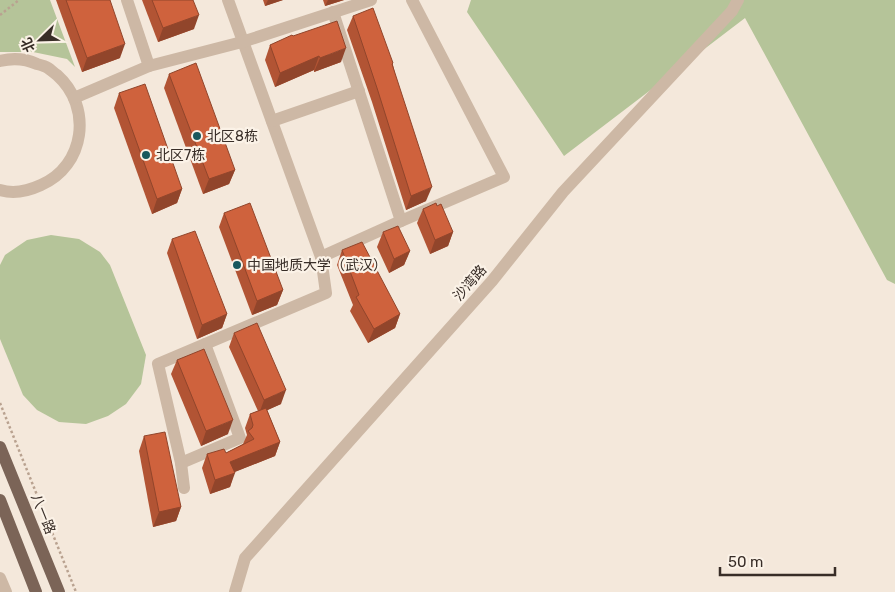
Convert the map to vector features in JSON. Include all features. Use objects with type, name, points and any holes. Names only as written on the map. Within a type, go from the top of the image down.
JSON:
[{"type":"main road","name":"八一路","points":[[0,447],[59,592]]},
{"type":"main road","points":[[0,500],[36,592]]},
{"type":"street","points":[[127,0],[149,66]]},
{"type":"street","points":[[184,488],[181,463],[158,364],[326,293],[321,257],[228,0]]},
{"type":"street","points":[[74,98],[149,66],[242,42],[371,0]]},
{"type":"street","points":[[321,257],[504,177],[412,0]]},
{"type":"street","name":"沙湾路","points":[[235,592],[245,558],[492,281],[563,192],[732,11],[738,0]]},
{"type":"street","points":[[333,12],[401,221]]},
{"type":"street","points":[[0,61],[8,59],[29,60],[49,68],[64,82],[74,98],[80,122],[78,145],[67,166],[50,181],[29,190],[6,192],[0,190]]},
{"type":"street","points":[[272,121],[359,91]]},
{"type":"street","points":[[181,463],[240,438],[205,344]]},
{"type":"street","points":[[0,578],[6,592]]},
{"type":"path","points":[[0,15],[18,0]]},
{"type":"path","points":[[0,402],[76,592]]},
{"type":"green space","points":[[0,0],[50,0],[75,67],[67,59],[33,52],[0,52]]},
{"type":"green space","points":[[471,0],[895,0],[895,284],[887,280],[745,18],[564,156],[467,12]]},
{"type":"green space","points":[[51,235],[79,239],[100,252],[110,265],[146,355],[141,384],[126,404],[108,416],[86,424],[59,422],[37,410],[23,395],[0,339],[0,265],[5,255],[27,240]]},
{"type":"building","points":[[66,0],[110,0],[125,44],[87,58]]},
{"type":"building","points":[[152,0],[193,0],[199,15],[163,28]]},
{"type":"building","points":[[373,8],[393,63],[432,187],[411,196],[353,16]]},
{"type":"building","points":[[337,21],[346,48],[320,58],[319,56],[280,73],[270,45],[292,35]]},
{"type":"building","points":[[196,63],[235,170],[209,179],[169,74]]},
{"type":"building","points":[[145,84],[182,189],[157,199],[119,93]]},
{"type":"building","points":[[250,203],[283,290],[257,301],[224,213]]},
{"type":"building","points":[[436,203],[437,206],[441,204],[453,232],[435,240],[423,209]]},
{"type":"building","points":[[398,226],[410,251],[394,259],[383,232]]},
{"type":"building","points":[[195,231],[227,314],[202,325],[172,239]]},
{"type":"building","points":[[362,242],[400,314],[374,329],[356,297],[359,295],[342,250]]},
{"type":"building","points":[[257,323],[286,390],[264,400],[234,333]]},
{"type":"building","points":[[204,349],[233,420],[206,431],[177,360]]},
{"type":"building","points":[[266,408],[280,442],[230,462],[235,473],[215,480],[207,454],[224,449],[226,453],[254,439],[248,431],[253,425],[250,414]]},
{"type":"building","points":[[165,432],[181,507],[159,512],[144,436]]},
{"type":"place","name":"北区8栋","points":[[197,136]]},
{"type":"place","name":"北区7栋","points":[[146,155]]},
{"type":"place","name":"中国地质大学（武汉）","points":[[237,265]]}]
